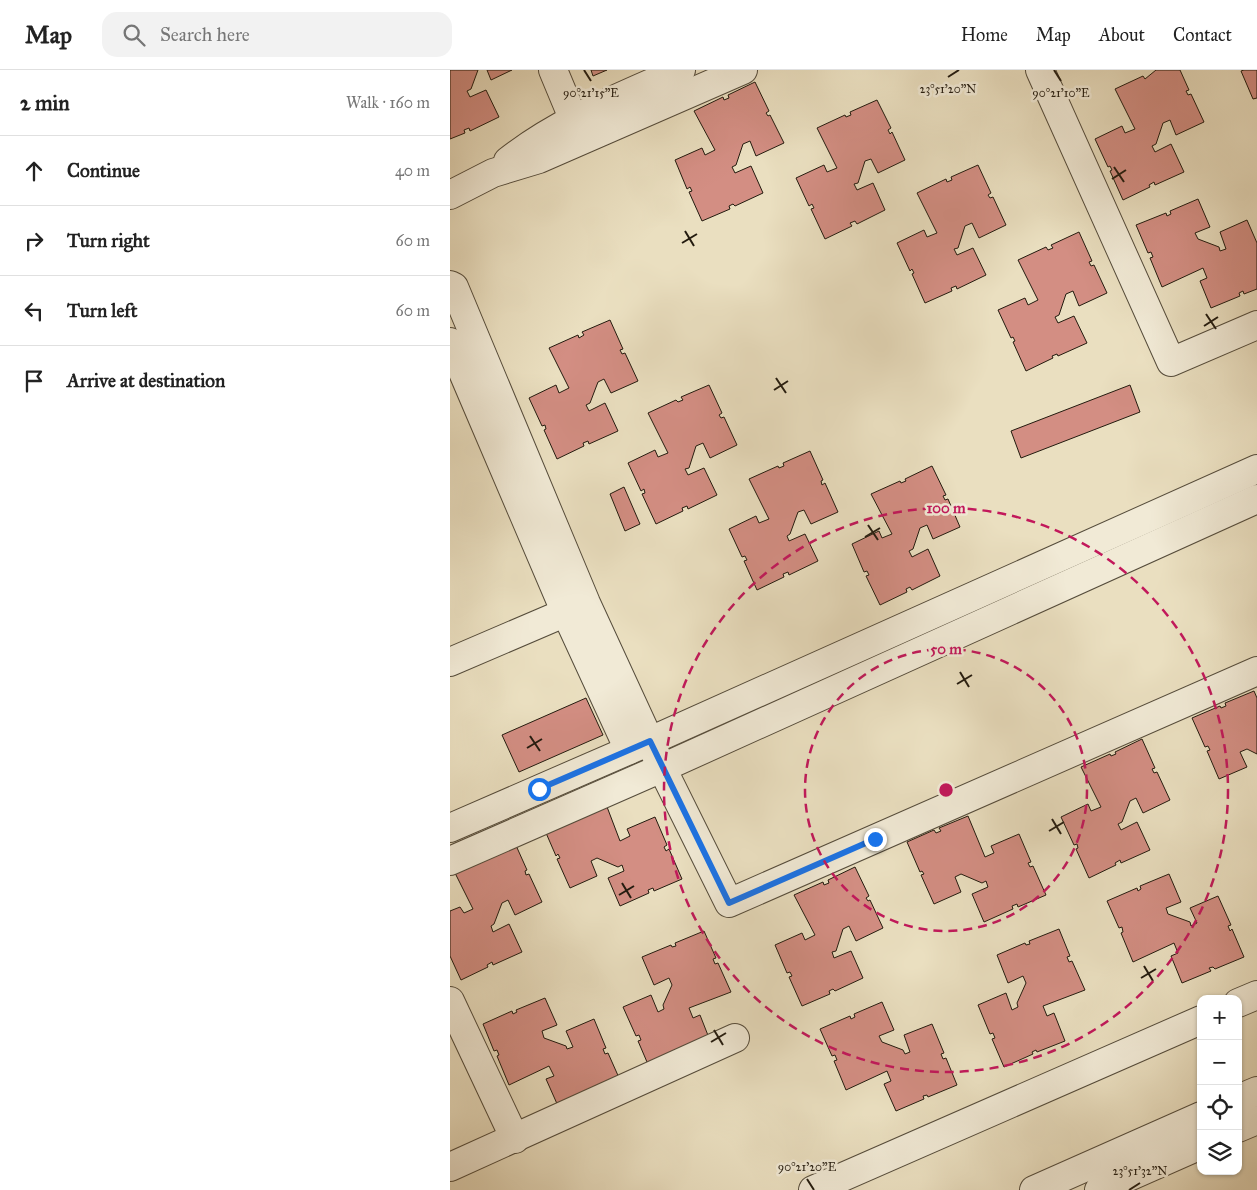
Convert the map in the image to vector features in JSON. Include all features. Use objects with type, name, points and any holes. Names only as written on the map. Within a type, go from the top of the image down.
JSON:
[{"type":"street","points":[[553,70],[573,118]]},
{"type":"street","points":[[493,173],[532,142],[573,118],[681,70]]},
{"type":"street","points":[[450,195],[493,173],[539,159],[743,70]]},
{"type":"street","points":[[1040,70],[1171,362],[1257,325]]},
{"type":"street","points":[[450,285],[454,287],[483,356],[576,607]]},
{"type":"street","points":[[450,342],[576,607],[639,746],[662,768],[729,903],[1257,672]]},
{"type":"street","points":[[450,370],[483,356]]},
{"type":"street","points":[[450,828],[639,746],[1248,473],[1254,507],[450,861]]},
{"type":"street","points":[[450,662],[576,607]]},
{"type":"street","points":[[1242,1001],[1257,995]]},
{"type":"street","points":[[450,1001],[514,1139]]},
{"type":"street","points":[[813,1190],[1197,1022]]},
{"type":"street","points":[[450,1168],[735,1038]]},
{"type":"street","points":[[1242,1097],[1257,1091]]},
{"type":"street","points":[[1034,1190],[1197,1118]]},
{"type":"street","points":[[1242,1126],[1257,1120]]},
{"type":"street","points":[[1099,1190],[1197,1147]]},
{"type":"building","points":[[450,70],[478,70],[471,89],[467,91],[470,97],[486,90],[499,117],[470,131],[469,128],[464,130],[465,133],[450,139]]},
{"type":"building","points":[[487,70],[512,70],[491,80]]},
{"type":"building","points":[[591,70],[607,70],[593,76]]},
{"type":"building","points":[[1156,70],[1180,70],[1189,90],[1186,91],[1188,95],[1191,94],[1204,122],[1176,135],[1170,120],[1163,123],[1156,144],[1152,146],[1155,152],[1171,144],[1184,172],[1155,185],[1154,182],[1149,185],[1150,187],[1123,200],[1110,171],[1112,170],[1110,166],[1108,167],[1095,139],[1122,126],[1125,133],[1135,129],[1115,89],[1143,76],[1145,79]]},
{"type":"building","points":[[1257,70],[1257,98],[1253,99],[1241,71]]},
{"type":"building","points":[[755,82],[769,111],[766,113],[768,116],[770,115],[784,143],[756,156],[750,141],[743,144],[736,165],[732,167],[735,173],[751,166],[763,193],[735,206],[733,204],[729,206],[730,209],[702,221],[689,192],[692,191],[690,187],[687,189],[675,160],[702,148],[705,155],[715,150],[694,111],[723,97],[724,100],[729,98],[728,95]]},
{"type":"building","points":[[877,100],[891,128],[888,130],[890,134],[892,132],[905,160],[878,173],[871,159],[865,161],[858,183],[854,184],[857,190],[873,183],[885,210],[857,224],[855,221],[850,223],[852,226],[825,239],[811,209],[814,208],[812,204],[809,206],[796,178],[824,165],[827,172],[837,168],[817,128],[845,115],[846,117],[851,115],[850,112]]},
{"type":"building","points":[[978,165],[991,193],[988,195],[990,198],[993,197],[1006,225],[979,238],[972,223],[965,226],[958,248],[954,249],[957,255],[973,248],[986,275],[957,289],[956,286],[951,288],[952,291],[925,303],[912,274],[914,273],[912,269],[910,271],[897,243],[924,230],[927,237],[937,233],[917,193],[946,179],[947,182],[952,180],[951,177]]},
{"type":"building","points":[[1198,199],[1210,227],[1195,233],[1198,239],[1219,247],[1220,251],[1226,249],[1220,232],[1247,220],[1257,243],[1257,289],[1244,294],[1243,291],[1239,293],[1240,296],[1211,308],[1200,281],[1207,278],[1203,268],[1162,287],[1150,258],[1153,257],[1151,252],[1148,253],[1136,225],[1166,213],[1167,216],[1171,214],[1170,211]]},
{"type":"building","points":[[1079,232],[1092,261],[1089,262],[1091,266],[1094,265],[1107,293],[1079,306],[1073,291],[1066,294],[1059,315],[1055,317],[1058,323],[1074,316],[1087,343],[1058,356],[1057,354],[1052,356],[1053,358],[1026,371],[1013,342],[1015,341],[1013,337],[1011,338],[998,310],[1025,298],[1028,305],[1038,300],[1018,260],[1046,247],[1048,250],[1053,248],[1051,245]]},
{"type":"building","points":[[610,320],[623,349],[620,350],[622,354],[625,353],[638,381],[611,393],[604,379],[598,382],[590,403],[586,405],[589,411],[605,403],[618,431],[589,444],[588,441],[583,443],[584,446],[557,459],[544,430],[546,429],[545,425],[542,426],[529,398],[556,385],[559,393],[569,388],[549,348],[578,335],[579,338],[584,335],[582,332]]},
{"type":"building","points":[[709,385],[722,413],[719,415],[721,418],[724,417],[737,445],[710,458],[703,443],[696,446],[689,468],[685,469],[688,475],[704,468],[717,495],[688,509],[687,506],[682,508],[683,511],[656,524],[642,494],[645,493],[644,489],[641,491],[628,463],[655,450],[658,457],[668,453],[648,413],[676,400],[678,402],[683,400],[681,397]]},
{"type":"building","points":[[1130,385],[1140,412],[1021,458],[1011,431]]},
{"type":"building","points":[[810,451],[823,480],[821,481],[822,485],[825,483],[838,512],[811,524],[804,510],[798,512],[790,534],[787,536],[789,541],[805,534],[818,561],[789,575],[788,572],[783,574],[784,577],[757,590],[744,561],[747,560],[745,556],[742,557],[729,529],[756,516],[759,523],[769,519],[749,479],[778,466],[779,468],[784,466],[783,463]]},
{"type":"building","points":[[932,466],[946,495],[943,496],[945,500],[948,499],[960,527],[933,539],[927,525],[920,528],[913,549],[909,551],[912,557],[928,549],[940,576],[912,590],[910,587],[906,589],[907,592],[880,605],[866,576],[869,575],[867,571],[864,572],[852,544],[879,531],[882,538],[892,534],[871,494],[900,481],[901,483],[906,481],[905,479]]},
{"type":"building","points":[[624,487],[640,524],[625,531],[610,494]]},
{"type":"building","points":[[1254,691],[1257,698],[1257,754],[1247,749],[1240,752],[1247,767],[1219,779],[1207,751],[1210,750],[1208,746],[1205,747],[1192,718],[1220,706],[1221,708],[1226,706],[1225,703]]},
{"type":"building","points":[[586,698],[603,735],[519,772],[502,735]]},
{"type":"building","points":[[1142,739],[1155,768],[1152,769],[1154,773],[1157,772],[1170,800],[1143,813],[1136,798],[1130,801],[1122,822],[1118,824],[1121,830],[1137,822],[1150,850],[1121,863],[1120,860],[1115,863],[1116,865],[1089,878],[1076,849],[1078,848],[1077,844],[1074,845],[1061,817],[1088,804],[1091,811],[1101,807],[1081,767],[1110,754],[1111,756],[1116,754],[1115,752]]},
{"type":"building","points":[[604,799],[620,841],[630,836],[627,829],[655,817],[667,845],[664,847],[666,851],[669,849],[682,879],[654,891],[653,888],[648,890],[649,893],[620,906],[608,878],[624,871],[622,865],[618,867],[597,858],[591,861],[597,876],[570,888],[557,859],[560,858],[558,854],[556,856],[543,826]]},
{"type":"building","points":[[968,816],[985,857],[994,853],[991,846],[1019,834],[1031,862],[1028,863],[1030,867],[1033,866],[1046,895],[1018,907],[1017,904],[1012,906],[1013,909],[984,922],[972,894],[988,887],[986,881],[982,883],[961,874],[955,877],[961,892],[934,904],[921,875],[924,874],[922,871],[920,872],[907,842],[934,830],[936,833],[941,831],[939,828]]},
{"type":"building","points":[[514,841],[527,870],[525,871],[526,875],[529,874],[542,902],[515,915],[508,900],[502,903],[494,924],[491,926],[493,932],[509,924],[522,952],[493,965],[492,962],[487,965],[488,967],[461,980],[450,956],[450,911],[460,907],[464,913],[473,909],[453,869]]},
{"type":"building","points":[[855,867],[869,896],[866,898],[868,901],[870,900],[883,928],[856,941],[849,926],[843,929],[836,951],[832,952],[834,958],[851,951],[863,978],[835,991],[833,989],[829,991],[830,994],[802,1006],[789,977],[792,976],[790,972],[787,973],[775,945],[802,933],[805,940],[815,935],[794,895],[823,882],[824,885],[829,883],[828,880]]},
{"type":"building","points":[[1169,874],[1181,902],[1166,908],[1168,914],[1190,922],[1191,926],[1197,923],[1190,908],[1218,896],[1231,925],[1228,926],[1230,931],[1232,929],[1244,957],[1215,969],[1213,967],[1209,968],[1211,971],[1182,983],[1171,956],[1178,953],[1174,943],[1133,962],[1121,933],[1123,932],[1122,927],[1119,928],[1107,901],[1137,888],[1138,891],[1141,889],[1140,886]]},
{"type":"building","points":[[1059,929],[1070,956],[1067,957],[1069,962],[1072,961],[1085,990],[1043,1006],[1047,1016],[1054,1013],[1065,1041],[1037,1052],[1036,1050],[1032,1052],[1033,1054],[1004,1067],[992,1039],[995,1038],[993,1033],[990,1034],[978,1005],[1006,993],[1012,1010],[1018,1007],[1017,1003],[1026,983],[1023,976],[1008,983],[997,955],[1025,943],[1026,945],[1030,944],[1029,941]]},
{"type":"building","points":[[704,931],[716,958],[713,959],[715,964],[718,963],[731,992],[689,1008],[693,1018],[700,1015],[711,1043],[650,1069],[638,1041],[641,1040],[639,1035],[636,1036],[623,1007],[651,995],[658,1012],[664,1009],[663,1005],[672,985],[669,978],[654,985],[642,957],[671,945],[672,947],[676,946],[675,943]]},
{"type":"building","points":[[545,998],[557,1025],[542,1031],[544,1038],[566,1046],[567,1049],[573,1047],[566,1031],[594,1019],[606,1048],[603,1049],[605,1054],[608,1053],[620,1080],[558,1106],[546,1079],[554,1076],[549,1066],[509,1085],[497,1056],[499,1055],[497,1050],[494,1051],[483,1024],[512,1011],[513,1014],[517,1012],[516,1010]]},
{"type":"building","points":[[882,1002],[894,1030],[879,1036],[882,1042],[903,1050],[905,1054],[910,1052],[904,1035],[932,1024],[944,1053],[941,1054],[943,1059],[946,1058],[957,1085],[928,1097],[927,1095],[923,1096],[924,1099],[896,1111],[884,1084],[891,1081],[887,1071],[846,1090],[834,1061],[837,1060],[835,1055],[832,1056],[820,1029],[850,1016],[851,1019],[855,1017],[854,1014]]},
{"type":"route","points":[[539,789],[650,741],[729,903],[875,839]]}]
